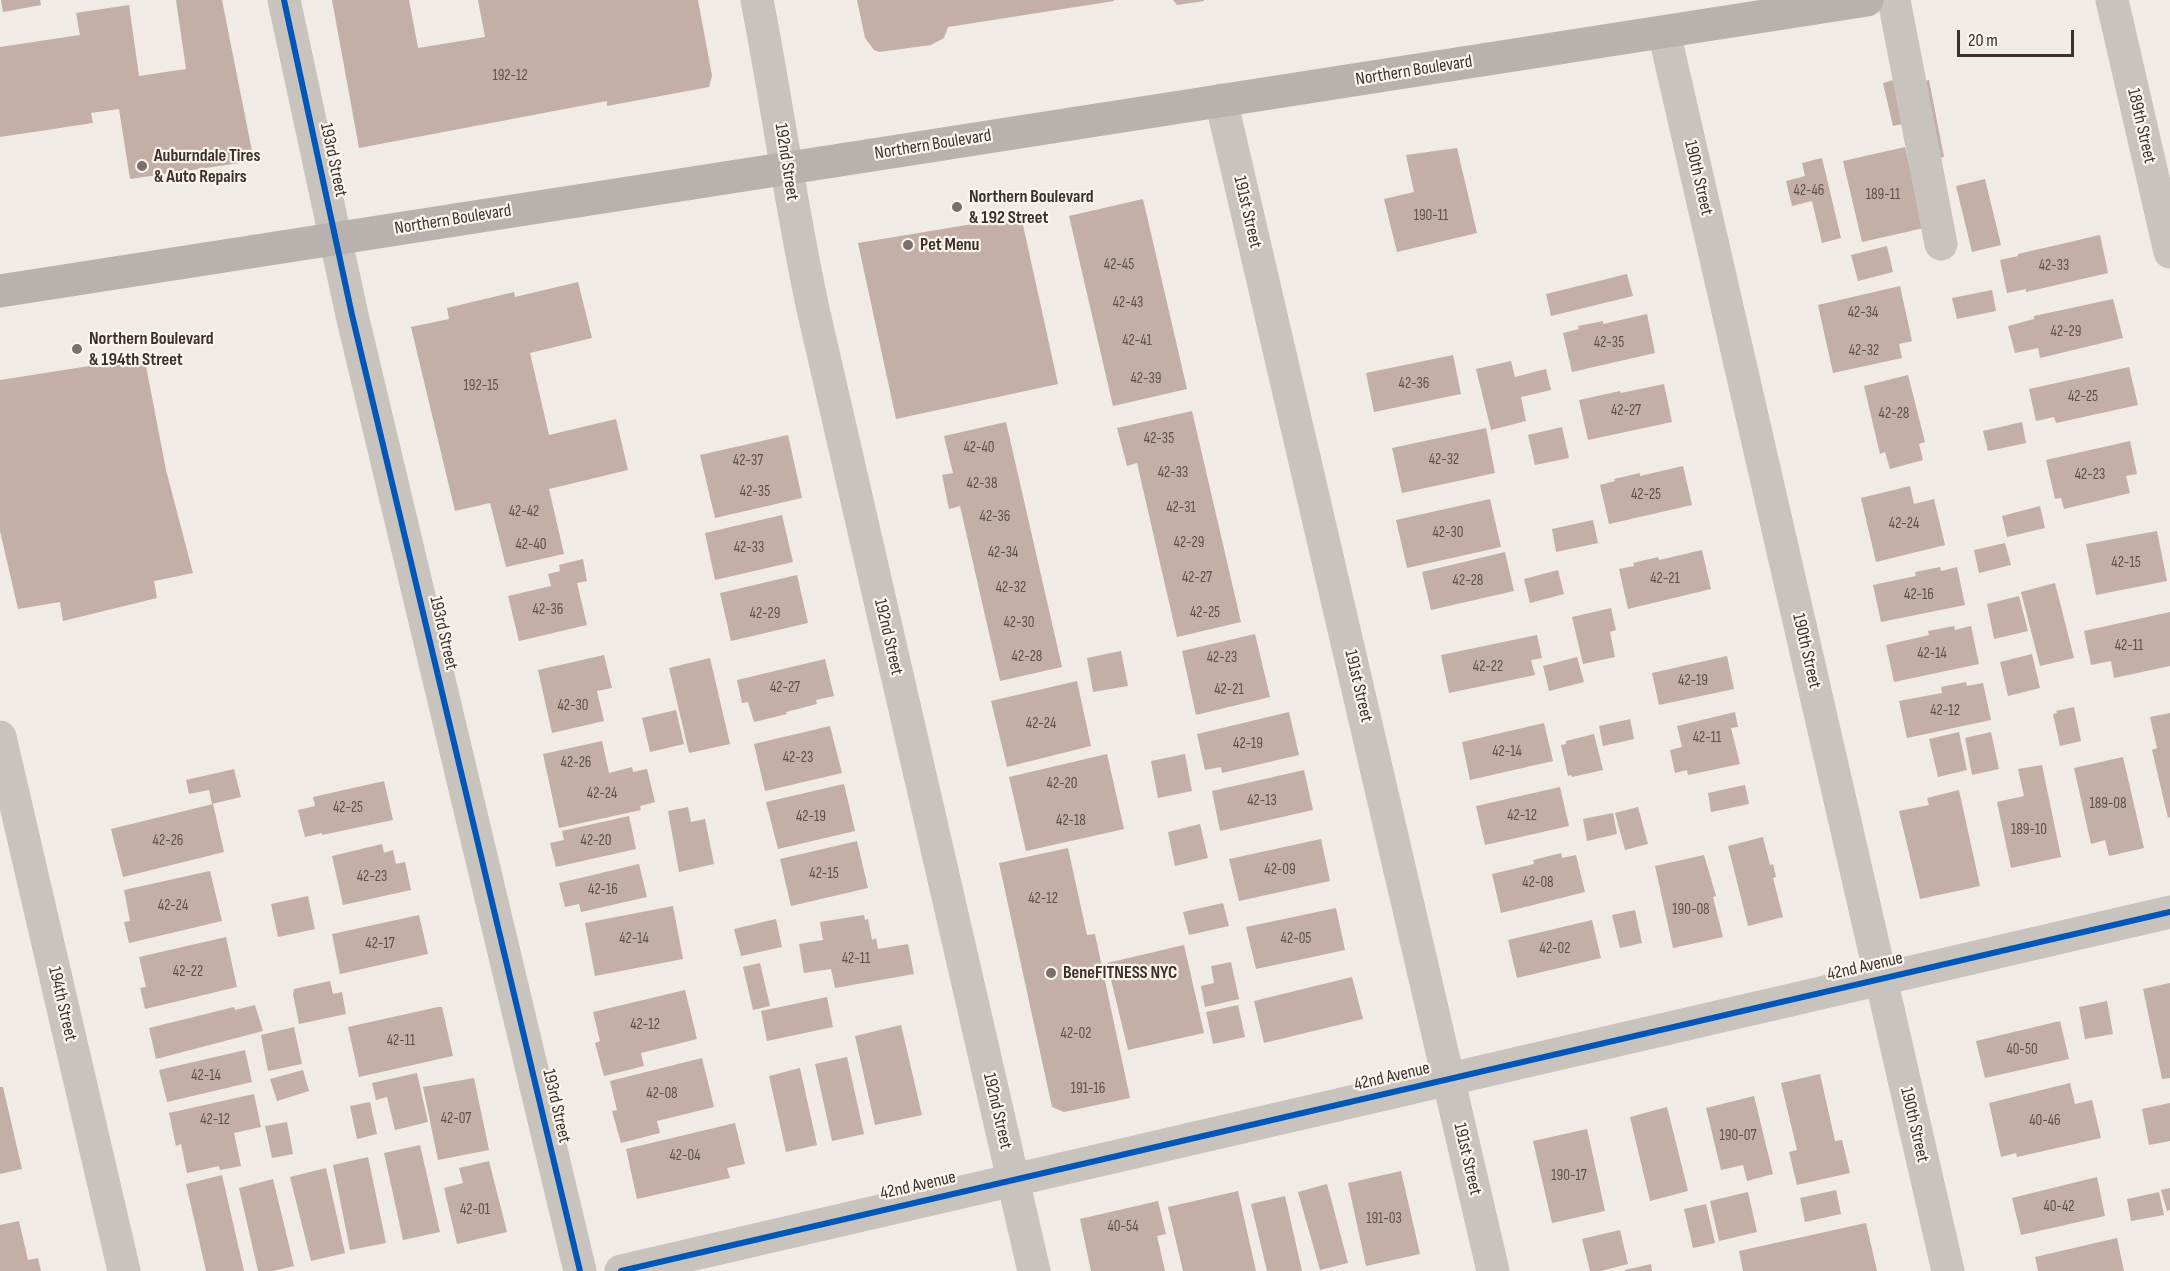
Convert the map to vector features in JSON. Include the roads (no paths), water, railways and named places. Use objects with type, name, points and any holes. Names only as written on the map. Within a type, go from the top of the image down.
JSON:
[{"type":"main road","name":"Northern Boulevard","points":[[0,291],[1867,0]]},
{"type":"street","name":"193rd Street","points":[[284,0],[334,238],[580,1271]]},
{"type":"street","name":"192nd Street","points":[[757,0],[800,248],[813,309],[1034,1271]]},
{"type":"street","points":[[1894,0],[1941,244]]},
{"type":"street","name":"189th Street","points":[[2112,0],[2170,252]]},
{"type":"street","name":"190th Street","points":[[1664,32],[1948,1271]]},
{"type":"street","name":"191st Street","points":[[1221,100],[1493,1271]]},
{"type":"street","name":"194th Street","points":[[0,737],[124,1271]]},
{"type":"street","name":"42nd Avenue","points":[[621,1271],[2170,912]]},
{"type":"place","name":"Auburndale Tires & Auto Repairs","points":[[142,166]]},
{"type":"place","name":"Northern Boulevard & 192 Street","points":[[957,207]]},
{"type":"place","name":"Pet Menu","points":[[908,245]]},
{"type":"place","name":"Northern Boulevard & 194th Street","points":[[77,349]]},
{"type":"place","name":"BeneFITNESS NYC","points":[[1051,973]]}]
